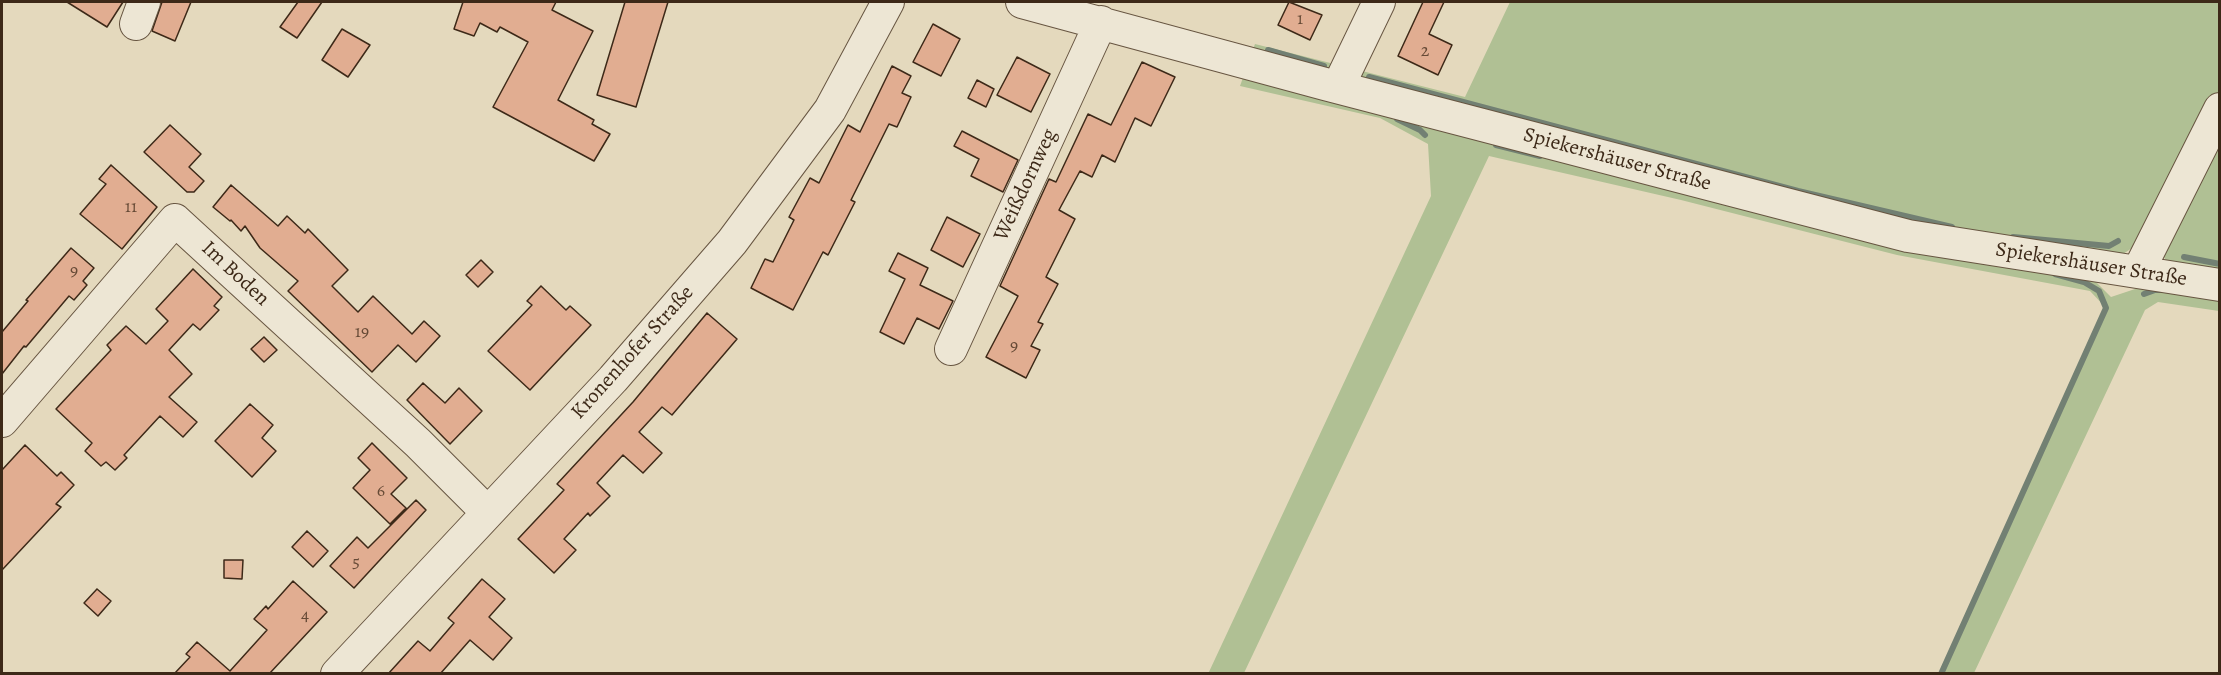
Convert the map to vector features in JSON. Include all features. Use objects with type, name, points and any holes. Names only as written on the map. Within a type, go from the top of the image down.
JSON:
[{"type":"street","name":"Kronenhofer Straße","points":[[337,674],[613,379],[732,242],[830,110],[888,2]]},
{"type":"street","name":"Spiekershäuser Straße","points":[[1022,2],[1908,236],[2220,285]]},
{"type":"street","points":[[1338,87],[1379,2]]},
{"type":"street","name":"Weißdornweg","points":[[951,349],[1101,22]]},
{"type":"street","points":[[2138,272],[2220,109]]},
{"type":"street","name":"Im Boden","points":[[2,421],[175,220],[418,443],[487,512]]},
{"type":"green space","points":[[1510,2],[2219,2],[2219,311],[2158,302],[2145,310],[1974,673],[1939,673],[2106,308],[2090,291],[1897,255],[1681,200],[1489,156],[1244,673],[1208,674],[1431,196],[1428,144],[1380,118],[1240,86],[1255,44],[1465,97]],"holes":[[[2144,240],[2160,249],[2168,265],[2138,288],[2111,297],[2095,281],[2123,254]]]},
{"type":"building","points":[[67,2],[123,2],[107,27]]},
{"type":"building","points":[[162,2],[191,2],[175,41],[152,31]]},
{"type":"building","points":[[298,2],[322,2],[297,38],[280,27]]},
{"type":"building","points":[[463,2],[556,2],[552,10],[593,31],[558,100],[594,120],[592,124],[610,134],[594,161],[493,107],[528,42],[500,27],[497,32],[480,23],[474,36],[454,29]]},
{"type":"building","points":[[625,2],[668,2],[636,107],[597,95]]},
{"type":"building","points":[[1289,2],[1322,15],[1310,40],[1278,25]]},
{"type":"building","points":[[1423,2],[1444,2],[1429,34],[1452,45],[1438,75],[1398,56]]},
{"type":"building","points":[[933,24],[960,39],[941,76],[913,62]]},
{"type":"building","points":[[342,29],[370,45],[348,77],[322,60]]},
{"type":"building","points":[[1017,57],[1050,74],[1031,112],[997,95]]},
{"type":"building","points":[[1142,62],[1175,77],[1151,126],[1135,118],[1115,162],[1102,155],[1092,177],[1080,171],[1059,210],[1075,219],[1046,277],[1058,284],[1038,322],[1043,324],[1031,346],[1040,350],[1026,378],[986,357],[1018,296],[1000,286],[1049,179],[1056,182],[1088,114],[1111,125]]},
{"type":"building","points":[[892,66],[911,76],[902,93],[911,97],[897,127],[889,124],[851,200],[855,202],[828,255],[823,252],[793,310],[751,288],[765,259],[773,262],[794,220],[789,217],[810,178],[819,183],[848,125],[860,132]]},
{"type":"building","points":[[977,80],[994,89],[986,107],[968,98]]},
{"type":"building","points":[[170,125],[201,154],[189,167],[204,181],[194,192],[187,192],[144,152]]},
{"type":"building","points":[[962,131],[1018,160],[1003,192],[971,176],[979,159],[954,146]]},
{"type":"building","points":[[111,165],[157,207],[122,249],[80,214],[106,184],[99,179]]},
{"type":"building","points":[[231,185],[278,226],[287,216],[305,233],[308,229],[348,270],[332,286],[358,312],[373,296],[412,334],[424,321],[440,336],[416,362],[398,345],[372,372],[288,291],[298,281],[260,248],[245,226],[241,231],[231,220],[213,207]]},
{"type":"building","points":[[947,217],[980,234],[963,267],[931,250]]},
{"type":"building","points":[[71,248],[94,268],[83,281],[87,285],[74,300],[69,296],[2,374],[2,332]]},
{"type":"building","points":[[898,253],[928,268],[920,285],[953,301],[939,329],[917,318],[904,344],[880,332],[905,279],[889,271]]},
{"type":"building","points":[[481,260],[493,272],[478,287],[466,275]]},
{"type":"building","points":[[193,269],[222,297],[214,306],[219,310],[200,330],[193,324],[169,350],[192,374],[169,397],[197,422],[183,437],[160,416],[124,455],[127,458],[115,470],[106,462],[101,466],[85,451],[92,443],[56,409],[111,350],[107,345],[126,326],[146,344],[168,321],[156,309]]},
{"type":"building","points":[[541,286],[566,310],[570,306],[591,325],[530,390],[488,351],[532,305],[527,301]]},
{"type":"building","points":[[707,313],[737,339],[672,415],[662,407],[639,432],[662,453],[643,473],[623,455],[597,483],[610,496],[590,516],[588,513],[564,539],[576,550],[554,573],[518,539],[564,490],[557,484],[633,402]]},
{"type":"building","points":[[264,337],[277,350],[264,362],[251,349]]},
{"type":"building","points":[[423,383],[445,403],[459,388],[482,411],[450,444],[407,400]]},
{"type":"building","points":[[250,404],[273,425],[262,438],[276,451],[252,477],[215,441]]},
{"type":"building","points":[[372,443],[407,478],[391,494],[406,508],[390,524],[353,488],[370,470],[358,458]]},
{"type":"building","points":[[25,445],[57,476],[61,472],[74,485],[56,504],[61,507],[2,570],[2,470]]},
{"type":"building","points":[[416,500],[426,510],[354,588],[330,566],[357,537],[368,548]]},
{"type":"building","points":[[307,531],[328,551],[313,567],[292,547]]},
{"type":"building","points":[[224,560],[243,560],[242,579],[224,578]]},
{"type":"building","points":[[482,579],[505,599],[489,617],[512,638],[493,660],[470,640],[440,674],[388,674],[418,641],[430,651],[454,623],[448,618]]},
{"type":"building","points":[[293,581],[327,612],[269,674],[174,674],[190,657],[186,654],[197,642],[230,671],[267,630],[254,619],[266,606],[268,609]]},
{"type":"building","points":[[97,589],[111,601],[98,616],[84,603]]},
{"type":"waterway","points":[[1268,50],[1324,66]]},
{"type":"waterway","points":[[1369,77],[1798,191],[1952,227]]},
{"type":"waterway","points":[[1397,119],[1420,130],[1425,135]]},
{"type":"waterway","points":[[1496,145],[1540,156]]},
{"type":"waterway","points":[[2013,237],[2109,246],[2118,241]]},
{"type":"waterway","points":[[2184,257],[2220,264]]},
{"type":"waterway","points":[[1941,674],[2106,308],[2099,291],[2084,282],[2055,274]]},
{"type":"waterway","points":[[2144,294],[2161,290]]}]
